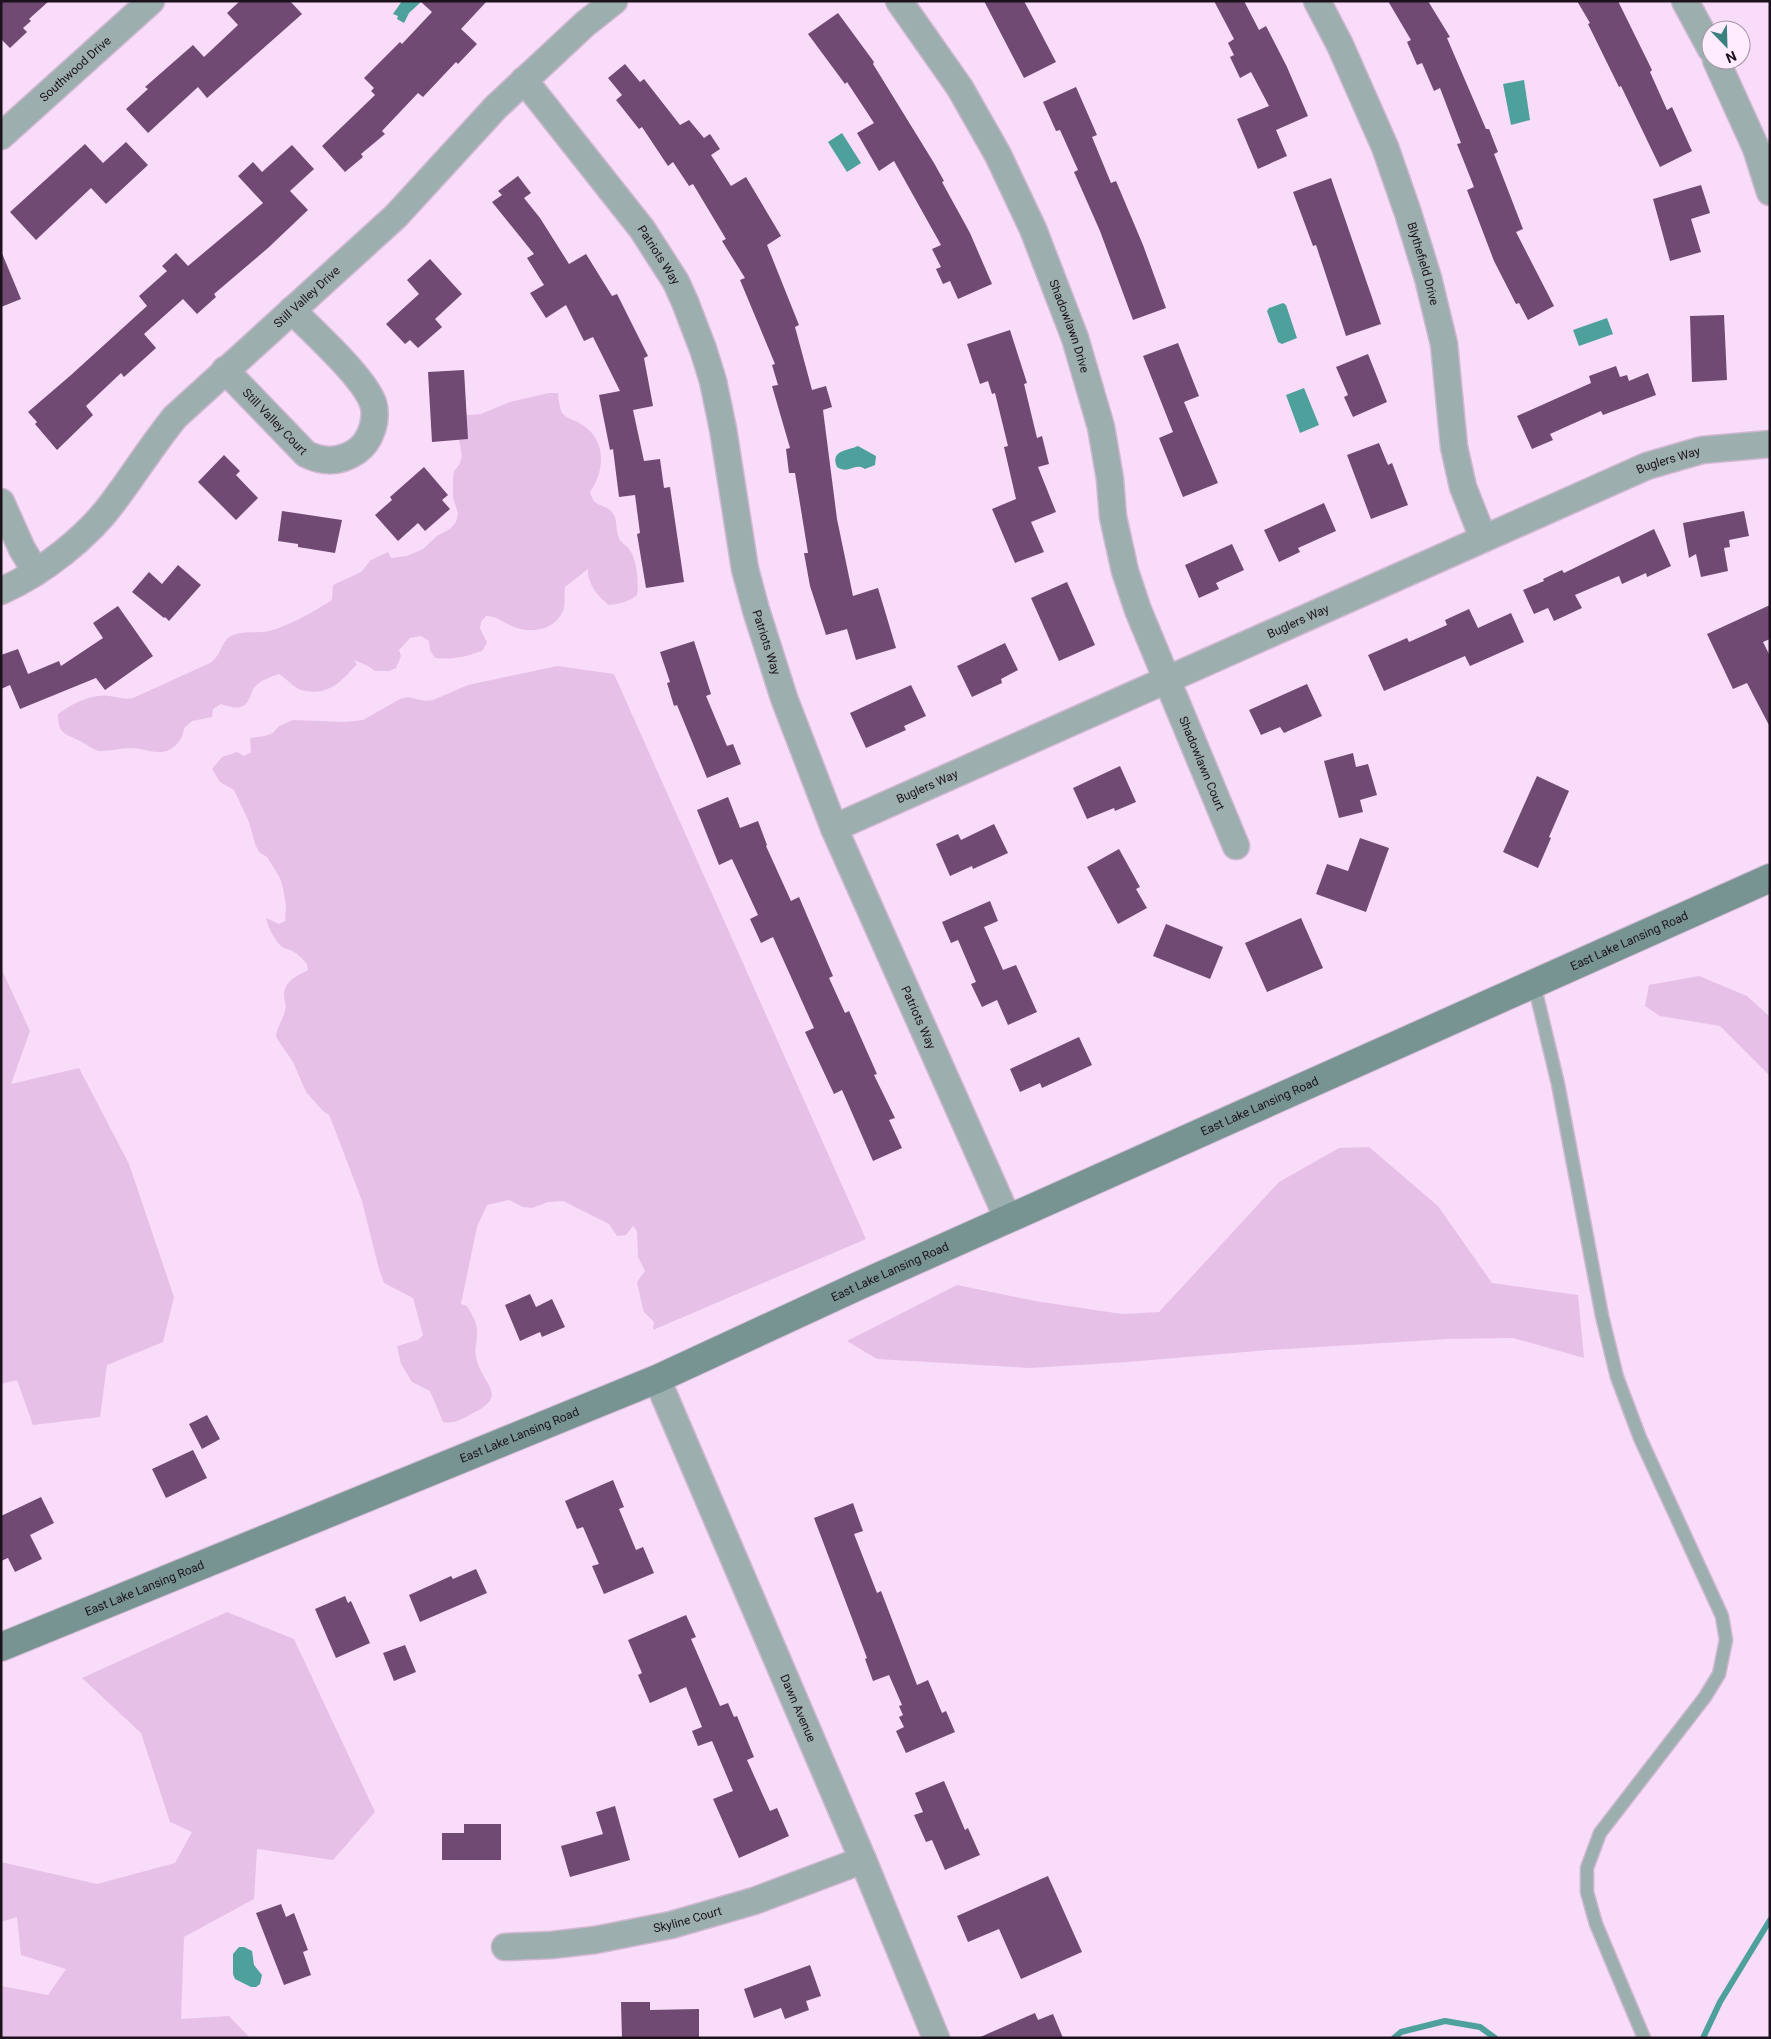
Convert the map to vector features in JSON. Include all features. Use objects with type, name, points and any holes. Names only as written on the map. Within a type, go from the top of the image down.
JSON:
[{"type":"main road","name":"East Lake Lansing Road","points":[[1,1648],[657,1379],[1008,1219],[1770,878]]},
{"type":"street","name":"Southwood Drive","points":[[1,136],[151,1]]},
{"type":"street","name":"Still Valley Drive","points":[[1,591],[36,572],[89,530],[114,502],[157,439],[175,417],[396,216],[496,107],[585,24],[614,1]]},
{"type":"street","name":"Shadowlawn Drive","points":[[898,1],[960,88],[998,155],[1033,229],[1075,338],[1101,427],[1110,479],[1113,517],[1125,571],[1138,610],[1167,680]]},
{"type":"street","name":"Blythefield Drive","points":[[1317,1],[1340,45],[1385,147],[1408,213],[1428,278],[1444,344],[1454,447],[1463,487],[1484,538]]},
{"type":"street","points":[[1685,1],[1701,31]]},
{"type":"street","points":[[1721,70],[1756,148],[1770,192]]},
{"type":"street","name":"Patriots Way","points":[[524,80],[642,229],[676,282],[685,302],[703,348],[713,381],[723,430],[745,569],[784,698],[834,828],[1008,1219]]},
{"type":"street","name":"Still Valley Court","points":[[225,370],[306,454],[316,459],[332,461],[348,456],[361,448],[372,428],[373,403],[364,387],[350,370],[292,310]]},
{"type":"street","name":"Buglers Way","points":[[834,828],[1647,466],[1702,450],[1770,444]]},
{"type":"street","points":[[1,502],[22,549],[36,572]]},
{"type":"street","name":"Shadowlawn Court","points":[[1167,680],[1236,846]]},
{"type":"street","name":"Dawn Avenue","points":[[657,1379],[863,1860],[936,2038]]},
{"type":"street","name":"Skyline Court","points":[[505,1946],[552,1945],[595,1940],[671,1925],[754,1901],[863,1860]]},
{"type":"lane","points":[[1534,984],[1558,1084],[1602,1316],[1617,1377],[1640,1438],[1722,1616],[1726,1640],[1719,1674],[1705,1697],[1600,1833],[1588,1868],[1587,1892],[1596,1924],[1644,2038]]},
{"type":"shaded area","points":[[402,1],[422,1],[409,13],[404,23],[397,19],[398,16],[393,14]]},
{"type":"shaded area","points":[[1524,80],[1530,120],[1511,125],[1503,84]]},
{"type":"shaded area","points":[[842,133],[861,163],[847,172],[828,142]]},
{"type":"shaded area","points":[[1283,303],[1286,305],[1297,338],[1282,344],[1278,342],[1267,311],[1269,308]]},
{"type":"shaded area","points":[[1607,318],[1613,334],[1579,346],[1573,330]]},
{"type":"shaded area","points":[[1304,388],[1319,425],[1300,433],[1286,395]]},
{"type":"shaded area","points":[[549,393],[558,393],[562,413],[589,430],[599,447],[601,465],[599,475],[590,492],[594,501],[614,514],[619,538],[632,553],[636,565],[637,595],[624,602],[609,605],[594,589],[589,579],[588,569],[565,587],[563,610],[558,619],[547,627],[534,630],[521,629],[497,618],[486,616],[481,622],[480,629],[487,642],[483,650],[447,659],[435,658],[430,650],[429,641],[421,636],[410,638],[399,650],[401,656],[396,668],[389,671],[375,671],[354,660],[357,664],[345,677],[326,690],[311,692],[301,690],[279,674],[256,685],[244,706],[237,708],[221,704],[213,709],[212,717],[192,721],[184,728],[179,742],[163,752],[132,748],[100,751],[63,732],[59,726],[58,714],[76,703],[96,696],[112,696],[123,699],[133,698],[210,663],[217,656],[225,641],[235,634],[269,631],[294,622],[317,609],[332,600],[333,585],[361,572],[371,560],[388,552],[391,558],[407,556],[423,549],[437,536],[450,529],[456,522],[458,513],[453,498],[453,479],[454,471],[459,465],[462,456],[459,440],[460,419],[467,415],[481,414],[510,402]]},
{"type":"shaded area","points":[[858,446],[876,456],[875,465],[865,469],[858,467],[845,470],[837,467],[835,461],[838,454]]},
{"type":"shaded area","points":[[557,666],[614,674],[866,1239],[653,1330],[654,1322],[644,1312],[637,1282],[645,1271],[638,1257],[637,1231],[633,1226],[626,1235],[617,1236],[609,1224],[563,1201],[548,1202],[532,1208],[523,1207],[509,1200],[487,1205],[477,1227],[461,1304],[467,1306],[475,1321],[477,1328],[476,1357],[492,1395],[490,1401],[483,1407],[464,1418],[454,1422],[443,1422],[430,1391],[412,1382],[401,1364],[397,1346],[418,1340],[423,1335],[413,1298],[384,1283],[362,1201],[329,1115],[306,1092],[293,1062],[276,1037],[286,1009],[284,995],[286,986],[292,979],[308,970],[307,964],[296,953],[281,946],[270,930],[266,918],[279,924],[285,921],[286,905],[280,878],[267,857],[259,852],[249,822],[234,790],[220,782],[212,769],[222,757],[237,752],[244,756],[251,752],[250,738],[273,733],[279,726],[293,720],[345,722],[363,720],[400,699],[408,697],[425,701],[433,700],[468,685]]},
{"type":"shaded area","points":[[1,968],[30,1031],[11,1084],[79,1068],[129,1164],[174,1297],[163,1342],[107,1365],[100,1417],[33,1425],[17,1380],[1,1384]]},
{"type":"shaded area","points":[[1699,976],[1747,996],[1770,1017],[1770,1076],[1720,1026],[1660,1016],[1645,1006],[1649,985]]},
{"type":"shaded area","points":[[1369,1147],[1438,1206],[1492,1283],[1578,1295],[1584,1358],[1513,1338],[1449,1339],[1268,1350],[1030,1368],[877,1359],[847,1341],[957,1285],[1035,1301],[1122,1314],[1159,1312],[1279,1182],[1339,1148]]},
{"type":"shaded area","points":[[227,1612],[294,1639],[375,1812],[333,1860],[257,1849],[254,1899],[184,1937],[181,2019],[229,2016],[250,2038],[1,2038],[1,1986],[48,1995],[66,1969],[21,1955],[17,1917],[1,1922],[1,1862],[97,1884],[175,1863],[192,1832],[170,1822],[141,1733],[82,1678]]},
{"type":"shaded area","points":[[239,1947],[252,1951],[254,1965],[262,1975],[260,1984],[256,1987],[251,1987],[235,1979],[233,1974],[233,1954]]},
{"type":"building","points":[[1,1],[49,1],[29,19],[31,21],[23,28],[27,32],[10,48],[1,39]]},
{"type":"building","points":[[240,1],[290,1],[302,14],[207,98],[198,87],[148,133],[126,109],[148,89],[145,87],[193,45],[204,57],[238,25],[227,13]]},
{"type":"building","points":[[420,1],[487,1],[461,29],[477,44],[458,64],[456,62],[423,97],[418,93],[382,131],[385,134],[361,154],[363,157],[345,172],[322,146],[375,95],[371,91],[374,88],[364,78],[400,42],[402,44],[432,12]]},
{"type":"building","points":[[984,1],[1024,1],[1056,62],[1024,78]]},
{"type":"building","points":[[1214,1],[1244,1],[1259,30],[1266,26],[1287,67],[1308,116],[1276,130],[1287,156],[1258,169],[1237,119],[1269,106],[1251,72],[1240,78],[1230,57],[1234,55],[1228,43],[1234,39]]},
{"type":"building","points":[[1388,1],[1428,1],[1450,37],[1447,38],[1486,129],[1489,129],[1498,152],[1494,154],[1523,229],[1516,232],[1554,306],[1528,320],[1519,303],[1516,304],[1494,261],[1467,190],[1474,187],[1457,144],[1461,143],[1440,88],[1434,91],[1422,63],[1417,65],[1407,42],[1411,40]]},
{"type":"building","points":[[1577,1],[1618,1],[1652,70],[1650,72],[1667,110],[1672,107],[1692,151],[1660,167],[1621,86],[1619,87],[1588,24],[1590,23]]},
{"type":"building","points":[[838,13],[874,62],[873,64],[934,163],[944,181],[942,182],[970,233],[992,284],[958,299],[950,281],[943,284],[936,269],[941,267],[932,249],[941,245],[894,161],[879,171],[857,133],[874,123],[847,82],[845,84],[808,34]]},
{"type":"building","points":[[625,64],[640,82],[644,79],[680,125],[689,120],[704,138],[710,134],[720,149],[711,155],[731,186],[746,177],[781,236],[767,245],[799,325],[795,327],[812,390],[826,386],[832,407],[823,410],[837,519],[853,596],[878,588],[896,648],[856,660],[847,629],[826,635],[810,586],[804,553],[808,553],[795,473],[789,473],[786,449],[790,448],[772,386],[778,385],[772,365],[775,364],[740,280],[745,278],[722,241],[726,239],[693,184],[689,186],[673,162],[668,166],[642,127],[639,129],[616,100],[622,95],[608,78]]},
{"type":"building","points":[[1076,87],[1097,135],[1092,137],[1111,183],[1116,181],[1143,245],[1166,308],[1133,320],[1100,231],[1074,172],[1078,170],[1060,130],[1056,131],[1043,102]]},
{"type":"building","points":[[126,142],[148,165],[106,204],[91,188],[36,240],[10,212],[85,144],[103,163]]},
{"type":"building","points":[[292,145],[314,169],[290,191],[308,210],[268,248],[214,294],[216,297],[197,314],[183,299],[144,334],[156,348],[124,377],[121,373],[86,406],[93,415],[57,450],[35,424],[37,422],[28,412],[147,306],[139,296],[167,271],[162,266],[176,253],[188,266],[263,203],[238,176],[253,162],[262,172]]},
{"type":"building","points":[[518,176],[531,193],[524,198],[540,218],[569,264],[586,254],[612,296],[617,294],[648,356],[644,358],[653,406],[633,410],[644,461],[660,459],[664,488],[670,487],[684,582],[646,588],[637,534],[640,533],[635,495],[619,497],[613,449],[610,450],[599,395],[620,391],[593,337],[584,341],[566,305],[546,318],[530,293],[544,285],[527,258],[534,254],[492,202],[502,195],[498,191]]},
{"type":"building","points":[[1331,178],[1381,324],[1346,336],[1316,245],[1313,246],[1293,192]]},
{"type":"building","points":[[1701,185],[1710,213],[1691,219],[1701,252],[1670,261],[1653,199]]},
{"type":"building","points":[[1,251],[21,299],[1,307]]},
{"type":"building","points":[[430,259],[462,294],[435,319],[442,327],[418,348],[410,340],[405,344],[386,324],[419,294],[407,280]]},
{"type":"building","points":[[1724,315],[1727,380],[1692,382],[1690,316]]},
{"type":"building","points":[[1010,330],[1027,383],[1024,384],[1037,438],[1042,436],[1049,464],[1038,467],[1056,512],[1031,522],[1044,552],[1015,563],[992,509],[1016,499],[1004,447],[1008,446],[995,393],[992,394],[988,381],[980,384],[967,344]]},
{"type":"building","points":[[1178,343],[1199,396],[1184,402],[1218,483],[1183,497],[1159,438],[1173,432],[1143,356]]},
{"type":"building","points":[[1368,354],[1387,402],[1353,417],[1344,397],[1348,395],[1336,367]]},
{"type":"building","points":[[1616,366],[1620,377],[1627,375],[1629,381],[1648,373],[1656,395],[1603,415],[1601,411],[1550,434],[1553,440],[1532,449],[1517,416],[1591,383],[1589,376]]},
{"type":"building","points":[[464,370],[468,439],[432,442],[428,372]]},
{"type":"building","points":[[1379,443],[1388,465],[1392,463],[1408,505],[1371,519],[1347,455]]},
{"type":"building","points":[[224,455],[240,471],[236,475],[258,498],[236,520],[198,482]]},
{"type":"building","points":[[424,467],[448,495],[442,500],[450,509],[425,531],[418,523],[398,541],[375,515],[392,500],[390,497]]},
{"type":"building","points":[[1324,503],[1336,531],[1298,548],[1300,552],[1279,562],[1264,530]]},
{"type":"building","points":[[282,511],[342,520],[335,553],[298,547],[298,544],[278,541]]},
{"type":"building","points":[[1744,511],[1749,536],[1729,540],[1730,547],[1724,548],[1728,571],[1701,577],[1696,554],[1689,558],[1683,523]]},
{"type":"building","points":[[1654,529],[1671,566],[1647,577],[1646,573],[1622,584],[1619,576],[1575,595],[1582,608],[1554,621],[1548,608],[1534,614],[1523,590],[1544,581],[1543,579],[1562,570],[1564,573]]},
{"type":"building","points":[[1232,544],[1244,570],[1216,583],[1219,589],[1199,598],[1185,565]]},
{"type":"building","points":[[178,565],[201,585],[169,621],[132,592],[149,572],[162,584]]},
{"type":"building","points":[[1067,582],[1095,645],[1059,661],[1031,598]]},
{"type":"building","points":[[1770,605],[1770,639],[1763,642],[1770,656],[1770,727],[1747,683],[1733,689],[1707,634]]},
{"type":"building","points":[[118,606],[153,656],[105,690],[96,678],[20,709],[10,685],[1,689],[1,655],[18,649],[28,674],[59,661],[61,666],[103,638],[93,623]]},
{"type":"building","points":[[1469,609],[1478,628],[1511,613],[1524,642],[1470,666],[1465,656],[1384,691],[1368,655],[1407,638],[1409,642],[1447,625],[1445,620]]},
{"type":"building","points":[[694,641],[711,694],[706,696],[727,746],[733,744],[741,764],[707,778],[677,705],[674,706],[667,683],[670,682],[660,652]]},
{"type":"building","points":[[1005,643],[1018,670],[1001,679],[1002,683],[972,697],[957,666]]},
{"type":"building","points":[[1307,684],[1322,716],[1284,733],[1280,727],[1261,735],[1249,710]]},
{"type":"building","points":[[911,685],[926,716],[904,726],[906,730],[866,748],[850,713]]},
{"type":"building","points":[[1353,753],[1356,767],[1368,764],[1377,795],[1360,800],[1363,812],[1339,818],[1324,761]]},
{"type":"building","points":[[1120,766],[1136,802],[1115,811],[1114,808],[1087,819],[1073,788]]},
{"type":"building","points":[[1537,776],[1569,791],[1538,868],[1503,852]]},
{"type":"building","points":[[728,797],[740,828],[758,821],[766,846],[791,901],[799,897],[833,976],[829,978],[845,1013],[849,1011],[877,1074],[874,1075],[895,1118],[889,1120],[902,1148],[873,1161],[842,1090],[834,1094],[805,1032],[814,1028],[773,937],[761,943],[750,919],[758,915],[732,859],[719,865],[697,810]]},
{"type":"building","points":[[994,824],[1008,853],[973,869],[972,866],[950,876],[936,844],[958,834],[961,840]]},
{"type":"building","points":[[1360,838],[1389,848],[1366,912],[1316,894],[1327,864],[1348,871]]},
{"type":"building","points":[[1119,849],[1140,887],[1136,889],[1147,908],[1118,924],[1087,867]]},
{"type":"building","points":[[990,901],[998,921],[984,927],[1003,970],[1016,965],[1037,1012],[1008,1025],[997,1000],[982,1007],[971,984],[976,982],[958,940],[951,943],[942,922]]},
{"type":"building","points":[[1301,918],[1323,968],[1267,992],[1245,943]]},
{"type":"building","points":[[1166,924],[1223,947],[1210,979],[1153,956]]},
{"type":"building","points":[[1079,1037],[1092,1065],[1042,1088],[1040,1083],[1020,1092],[1010,1069]]},
{"type":"building","points":[[530,1294],[536,1307],[552,1299],[565,1327],[542,1337],[540,1332],[520,1341],[505,1305]]},
{"type":"building","points":[[207,1415],[220,1439],[202,1449],[189,1424]]},
{"type":"building","points":[[193,1450],[207,1478],[166,1498],[152,1469]]},
{"type":"building","points":[[613,1480],[624,1507],[619,1509],[636,1550],[643,1547],[654,1573],[604,1594],[592,1566],[599,1564],[583,1527],[577,1529],[565,1501]]},
{"type":"building","points":[[41,1497],[54,1523],[30,1535],[42,1559],[15,1572],[8,1558],[1,1561],[1,1516]]},
{"type":"building","points":[[853,1503],[863,1531],[854,1534],[877,1593],[881,1591],[917,1685],[928,1680],[942,1713],[946,1711],[955,1732],[906,1753],[896,1731],[904,1727],[899,1717],[903,1715],[899,1706],[902,1705],[889,1675],[873,1681],[865,1659],[867,1658],[814,1518]]},
{"type":"building","points":[[476,1569],[487,1593],[420,1622],[409,1595],[451,1576],[453,1579]]},
{"type":"building","points":[[345,1596],[348,1603],[351,1601],[370,1643],[336,1658],[315,1609]]},
{"type":"building","points":[[686,1615],[696,1637],[691,1639],[720,1706],[728,1703],[734,1717],[737,1716],[754,1757],[747,1760],[770,1811],[777,1808],[789,1836],[739,1858],[713,1799],[733,1791],[712,1741],[698,1746],[692,1731],[702,1727],[686,1687],[650,1703],[638,1675],[642,1673],[628,1640]]},
{"type":"building","points":[[405,1645],[416,1672],[394,1681],[383,1653]]},
{"type":"building","points":[[944,1781],[965,1830],[968,1828],[980,1855],[945,1870],[932,1840],[926,1842],[914,1815],[923,1812],[915,1793]]},
{"type":"building","points":[[615,1806],[630,1860],[570,1877],[561,1846],[603,1834],[596,1812]]},
{"type":"building","points":[[464,1824],[501,1824],[501,1860],[442,1860],[442,1833],[464,1833]]},
{"type":"building","points":[[1048,1876],[1082,1952],[1021,1979],[999,1929],[968,1942],[957,1916]]},
{"type":"building","points":[[281,1904],[286,1917],[294,1913],[308,1950],[303,1952],[311,1975],[284,1985],[256,1913]]},
{"type":"building","points":[[810,1965],[821,1996],[806,2001],[809,2010],[785,2019],[781,2008],[754,2018],[744,1989]]},
{"type":"building","points":[[621,2002],[650,2002],[650,2010],[699,2009],[699,2037],[622,2038]]},
{"type":"building","points":[[1035,2013],[1038,2020],[1053,2014],[1063,2038],[978,2038]]},
{"type":"waterway","points":[[1703,2038],[1720,2002],[1770,1920]]},
{"type":"waterway","points":[[1394,2038],[1401,2032],[1445,2021],[1480,2027],[1495,2038]]}]
